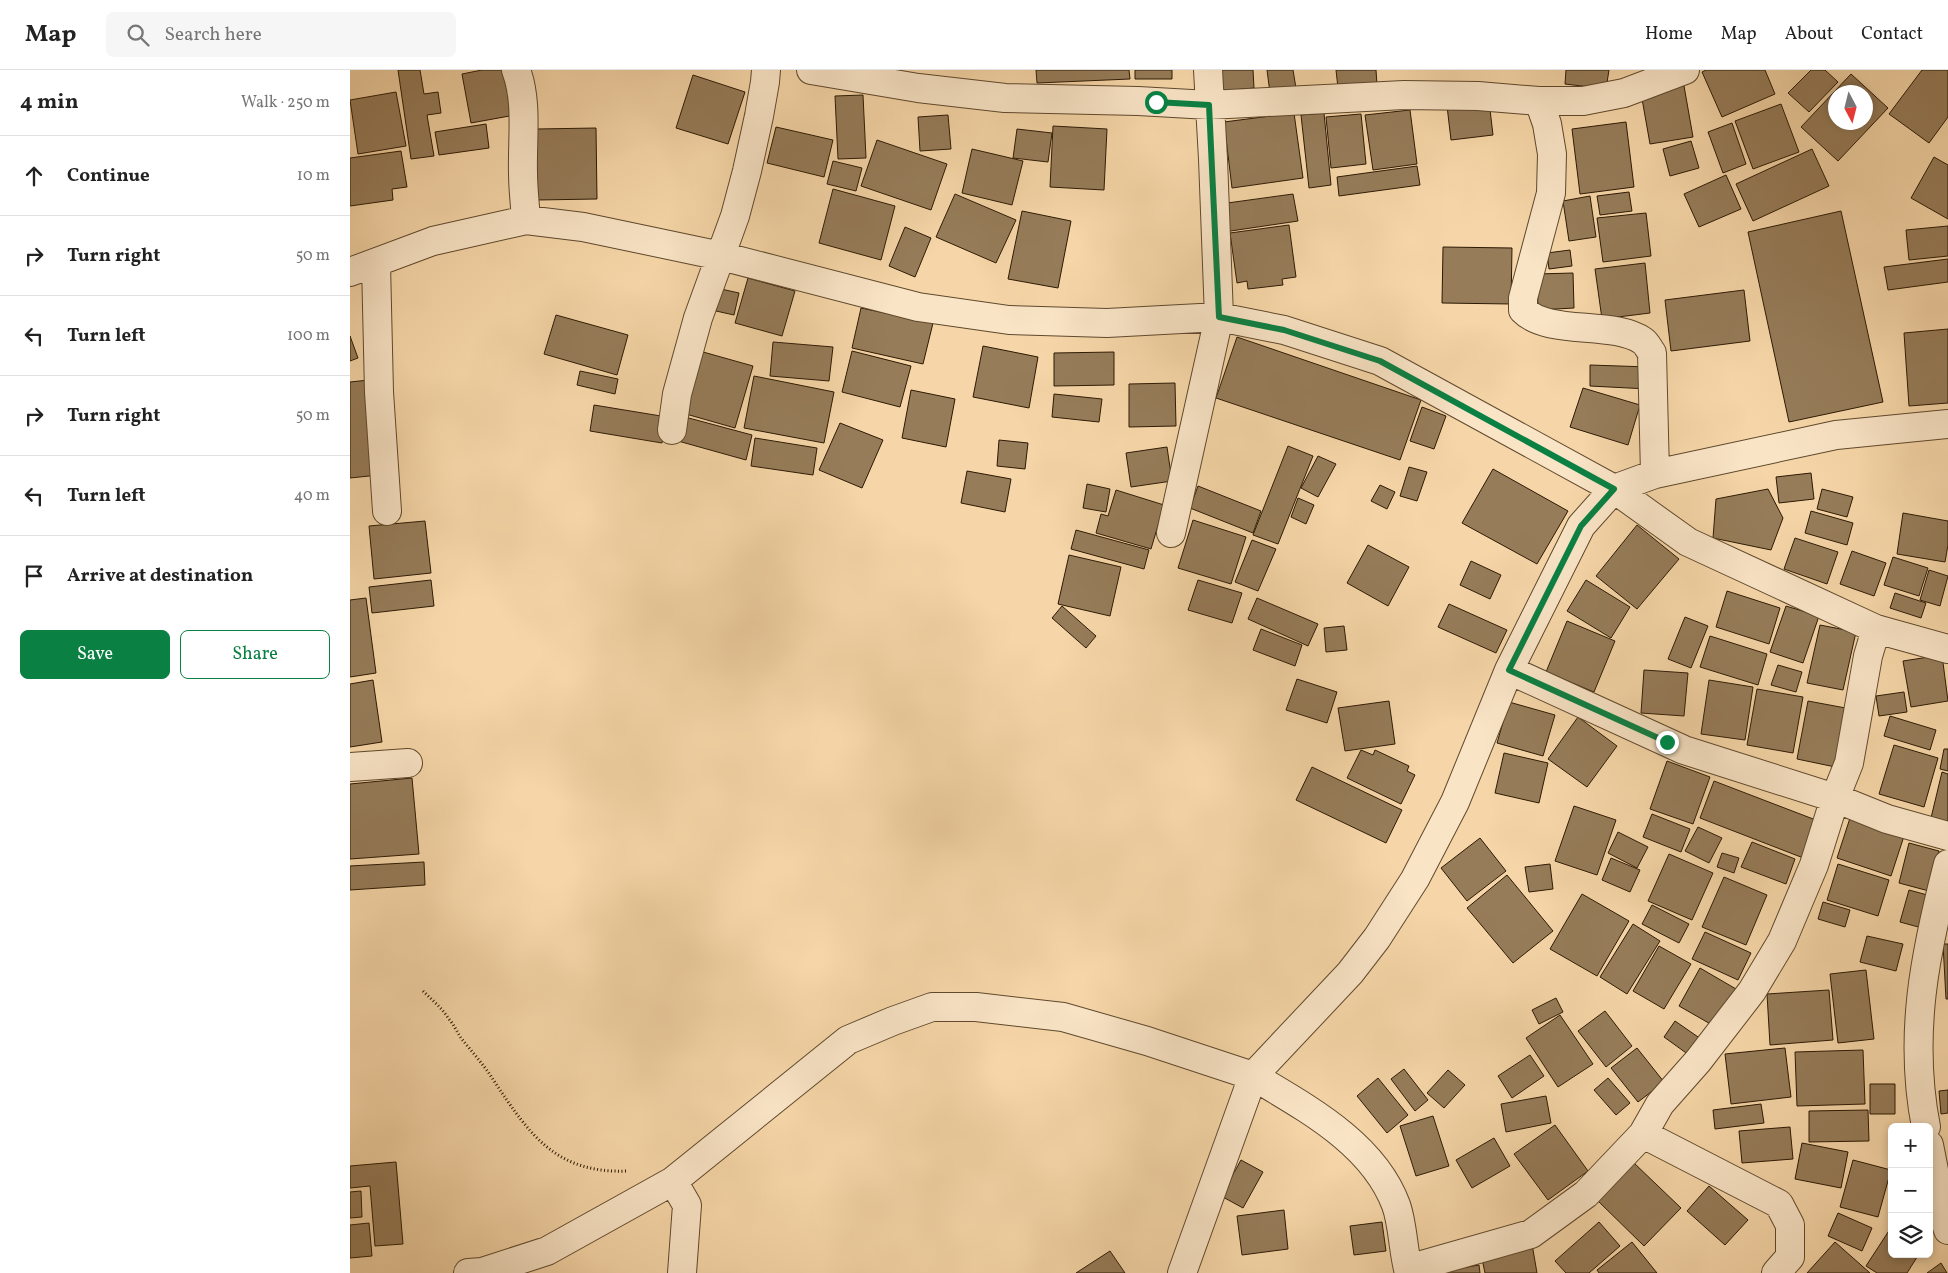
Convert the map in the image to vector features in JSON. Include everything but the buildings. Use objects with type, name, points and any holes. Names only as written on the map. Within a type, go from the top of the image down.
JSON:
[{"type":"street","points":[[516,70],[520,81],[523,124],[523,175],[526,220]]},
{"type":"street","points":[[672,430],[677,394],[696,327],[711,279],[735,216],[747,171],[759,116],[766,70]]},
{"type":"street","points":[[811,70],[918,88],[1005,98],[1138,100],[1209,105],[1404,95],[1583,101],[1601,98],[1652,83],[1685,70]]},
{"type":"street","points":[[1171,533],[1219,317],[1208,70]]},
{"type":"street","points":[[1539,101],[1547,124],[1552,154],[1551,193],[1523,298],[1523,310],[1529,317],[1549,323],[1629,334],[1644,342],[1652,353],[1655,474]]},
{"type":"street","points":[[350,271],[376,264],[433,241],[526,220],[583,227],[721,256],[918,306],[1009,320],[1107,323],[1219,317],[1284,330],[1380,361],[1614,489],[1688,542],[1876,629],[1948,649]]},
{"type":"street","points":[[376,264],[380,402],[387,511]]},
{"type":"street","points":[[1182,1273],[1253,1076],[1350,973],[1377,938],[1415,879],[1455,802],[1509,670],[1581,526],[1614,489],[1655,474],[1836,435],[1948,424]]},
{"type":"street","points":[[468,1273],[482,1272],[547,1251],[673,1181],[848,1040],[932,1007],[976,1007],[1063,1017],[1147,1041],[1253,1076],[1323,1119],[1377,1170],[1396,1205],[1408,1271],[1531,1234],[1586,1194],[1643,1134],[1660,1104],[1698,1061],[1752,991],[1782,942],[1814,865],[1849,763],[1868,656],[1876,629]]},
{"type":"street","points":[[1509,670],[1684,750],[1836,798],[1887,819],[1948,836]]},
{"type":"street","points":[[350,767],[408,763]]},
{"type":"street","points":[[1925,1123],[1918,1075],[1920,1000],[1932,925],[1948,864]]},
{"type":"street","points":[[1643,1134],[1779,1204],[1790,1225],[1790,1256],[1776,1273]]},
{"type":"street","points":[[1933,1165],[1942,1211],[1948,1230]]},
{"type":"street","points":[[673,1181],[687,1205],[682,1273]]},
{"type":"path","points":[[423,991],[450,1019],[459,1035],[494,1080],[507,1102],[542,1144],[559,1157],[591,1168],[615,1172],[633,1171],[673,1181]]},
{"type":"route","points":[[1156,102],[1209,105],[1219,317],[1284,330],[1380,361],[1614,489],[1581,526],[1509,670],[1667,742]]}]
